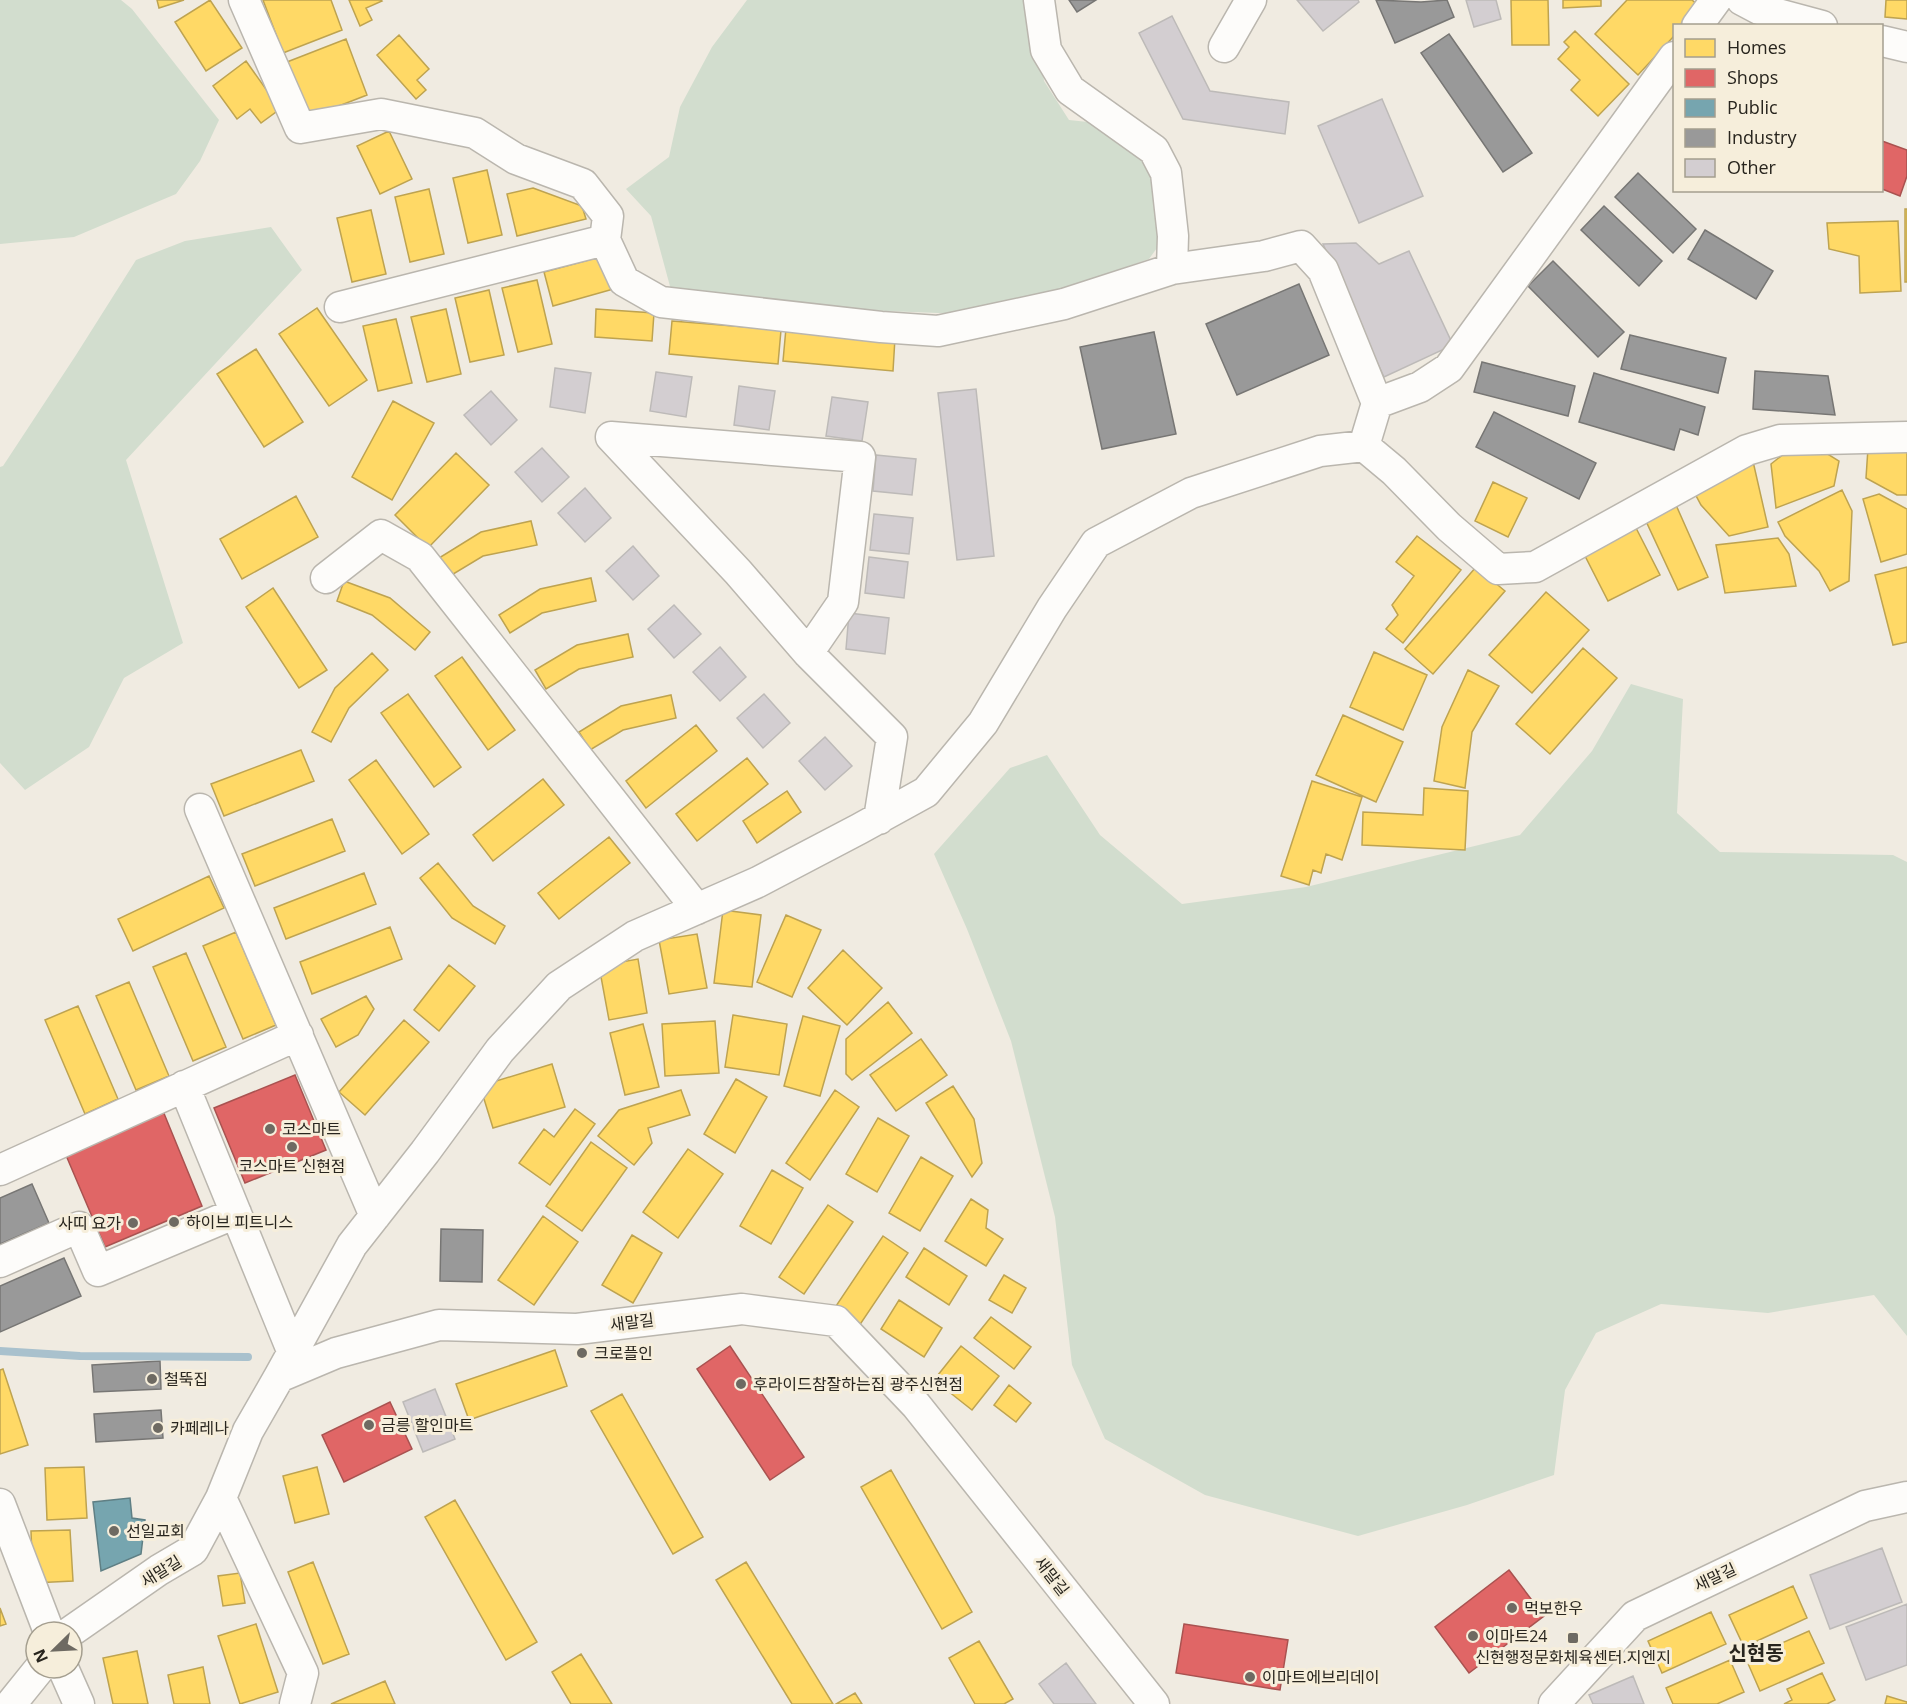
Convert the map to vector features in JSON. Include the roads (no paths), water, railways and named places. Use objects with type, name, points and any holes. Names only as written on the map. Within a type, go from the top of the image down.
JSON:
[{"type":"street","points":[[244,0],[300,128],[381,114],[475,133],[516,159],[584,184],[609,216],[605,240],[624,281],[661,302],[881,327],[938,331],[1064,304],[1172,269],[1264,256],[1301,246],[1323,270],[1377,403],[1364,446]]},
{"type":"street","points":[[1040,0],[1046,50],[1070,90],[1154,150],[1166,173],[1173,236],[1172,269]]},
{"type":"street","points":[[1224,47],[1251,0]]},
{"type":"street","points":[[1698,24],[1716,0]]},
{"type":"street","points":[[1742,0],[1759,9],[1815,24]]},
{"type":"street","points":[[1883,41],[1907,47]]},
{"type":"street","points":[[1377,403],[1420,387],[1449,368],[1673,58]]},
{"type":"street","points":[[340,307],[605,240]]},
{"type":"street","points":[[808,652],[843,602],[860,457],[610,437],[738,572],[808,652],[892,737],[879,819]]},
{"type":"street","points":[[286,1365],[352,1245],[500,1050],[559,986],[635,936],[758,882],[926,792],[983,723],[1053,608],[1096,543],[1191,493],[1320,451],[1364,446],[1394,471],[1449,527],[1498,569],[1535,567],[1747,450],[1780,440],[1907,437]]},
{"type":"street","points":[[326,578],[381,535],[420,557],[697,909]]},
{"type":"street","points":[[200,809],[375,1216]]},
{"type":"street","points":[[0,1170],[298,1035]]},
{"type":"street","points":[[184,1086],[236,1213],[286,1365]]},
{"type":"street","points":[[0,1262],[79,1227],[98,1271],[236,1213]]},
{"type":"street","name":"새말길","points":[[84,1622],[159,1570],[194,1550],[221,1498],[248,1431],[286,1365],[439,1325],[577,1329],[741,1309],[836,1321],[916,1405],[1154,1704]]},
{"type":"street","name":"새말길","points":[[1554,1704],[1635,1616],[1865,1506],[1907,1497]]},
{"type":"street","points":[[221,1498],[303,1673],[295,1704]]},
{"type":"street","points":[[0,1504],[44,1620]]},
{"type":"street","points":[[11,1704],[30,1680]]},
{"type":"street","points":[[68,1680],[79,1704]]},
{"type":"waterway","points":[[0,1351],[80,1356],[248,1357]]},
{"type":"place","name":"코스마트","points":[[270,1129]]},
{"type":"place","name":"코스마트 신현점","points":[[292,1147]]},
{"type":"place","name":"하이브 피트니스","points":[[174,1222]]},
{"type":"place","name":"사띠 요가","points":[[133,1223]]},
{"type":"place","name":"크로플인","points":[[582,1353]]},
{"type":"place","name":"철뚝집","points":[[152,1379]]},
{"type":"place","name":"후라이드참잘하는집 광주신현점","points":[[741,1384]]},
{"type":"place","name":"금릉 할인마트","points":[[369,1425]]},
{"type":"place","name":"카페레나","points":[[158,1428]]},
{"type":"place","name":"선일교회","points":[[114,1531]]},
{"type":"place","name":"먹보한우","points":[[1512,1608]]},
{"type":"place","name":"이마트24","points":[[1473,1636]]},
{"type":"place","name":"신현행정문화체육센터.지엔지","points":[[1573,1638]]},
{"type":"place","name":"이마트에브리데이","points":[[1250,1677]]},
{"type":"district","name":"신현동","points":[[1756,1653]]}]
